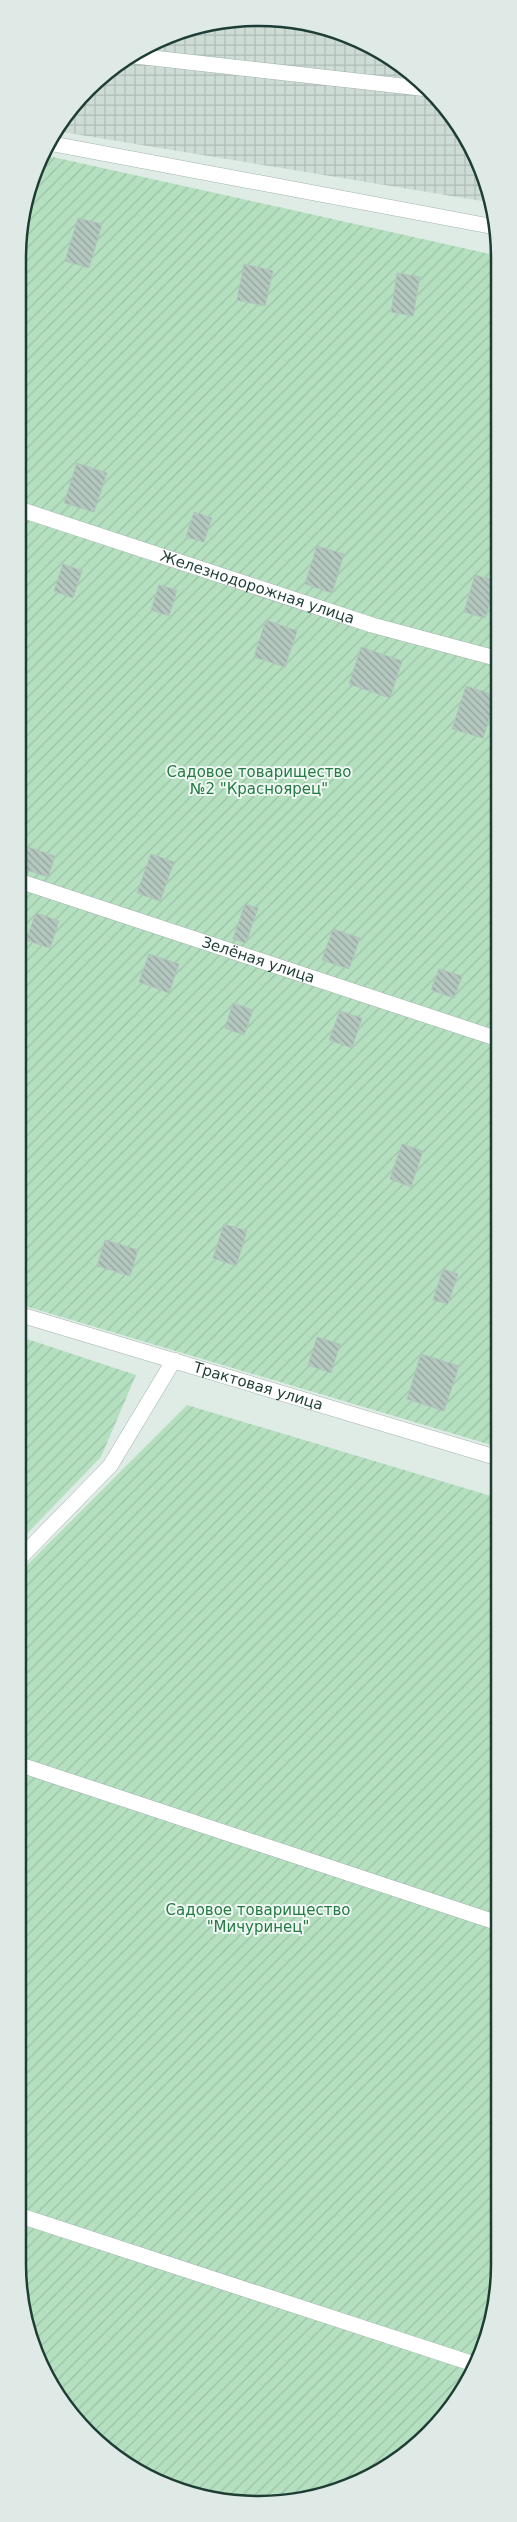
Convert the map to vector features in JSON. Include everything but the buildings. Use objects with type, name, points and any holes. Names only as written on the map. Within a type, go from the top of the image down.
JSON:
[{"type":"street","points":[[142,57],[416,87]]},
{"type":"street","points":[[56,144],[489,226]]},
{"type":"street","name":"Железнодорожная улица","points":[[26,511],[372,625],[491,657]]},
{"type":"street","name":"Зелёная улица","points":[[26,883],[491,1037]]},
{"type":"street","name":"Трактовая улица","points":[[26,1316],[491,1456]]},
{"type":"street","points":[[26,1552],[110,1466],[174,1360]]},
{"type":"street","points":[[26,1767],[491,1921]]},
{"type":"street","points":[[26,2218],[469,2362]]},
{"type":"shaded area","points":[[258,26],[289,28],[319,34],[361,50],[388,65],[412,84],[443,117],[460,142],[473,170],[484,201],[63,132],[84,105],[105,84],[129,65],[156,50],[198,34],[228,28]]},
{"type":"green space","name":"Садовое товарищество №2 \"Красноярец\"","points":[[50,156],[491,254],[491,1445],[26,1306],[26,258],[28,228],[34,198]]},
{"type":"green space","points":[[26,1339],[136,1375],[101,1457],[26,1535]]},
{"type":"green space","name":"Садовое товарищество \"Мичуринец\"","points":[[187,1405],[491,1496],[491,2264],[489,2294],[483,2324],[467,2366],[452,2393],[433,2417],[412,2438],[388,2457],[361,2472],[319,2488],[274,2495],[228,2494],[198,2488],[142,2465],[105,2438],[74,2405],[50,2366],[34,2324],[28,2294],[26,2264],[26,1566]]}]
